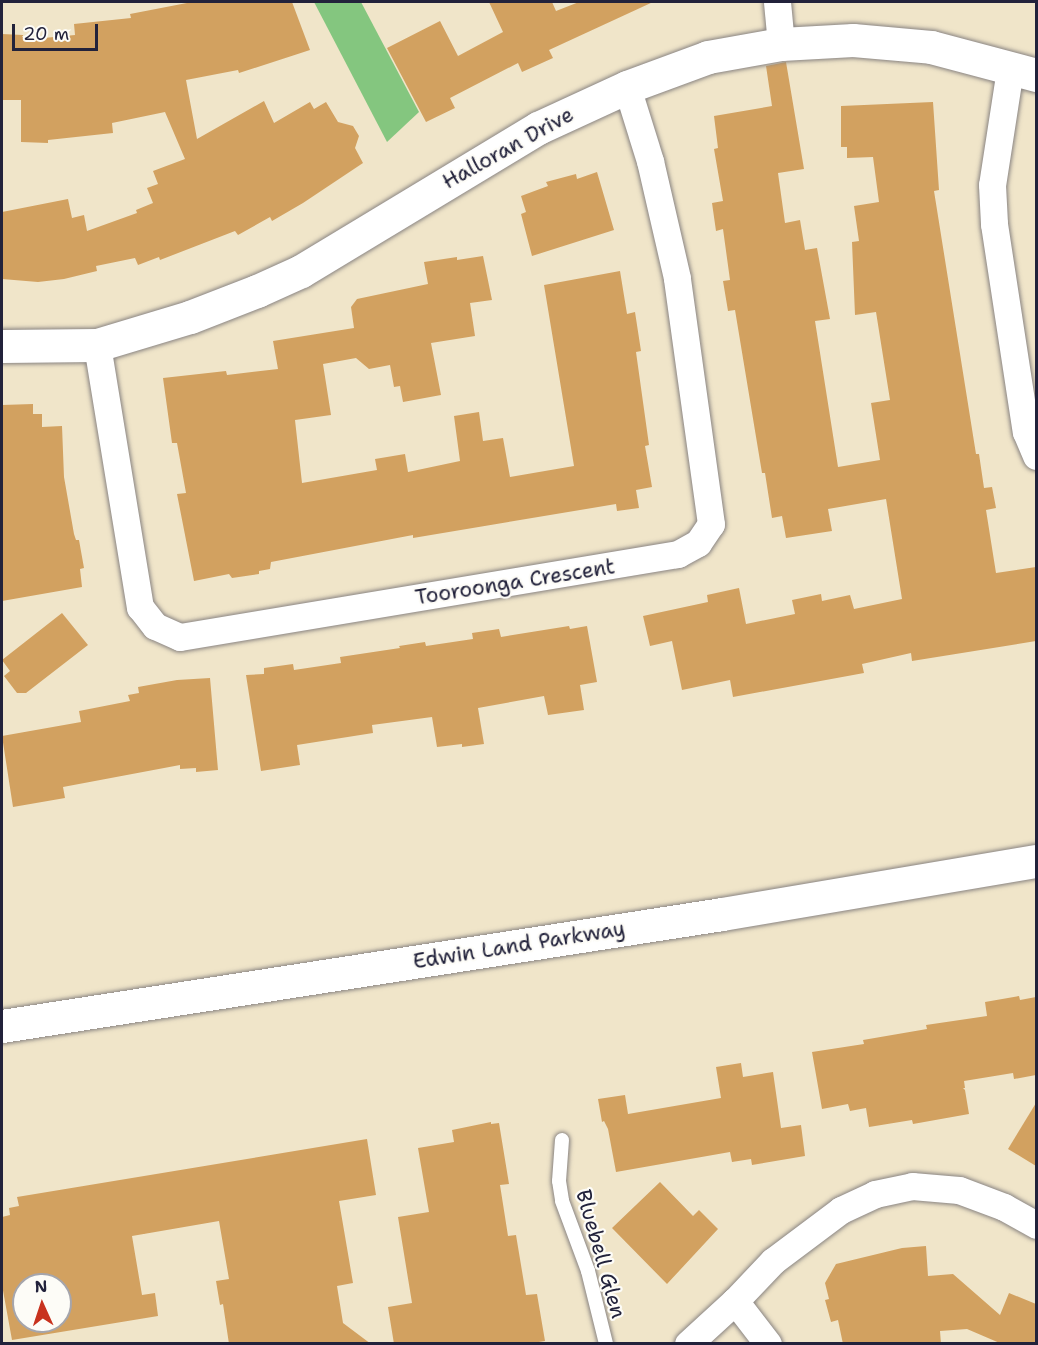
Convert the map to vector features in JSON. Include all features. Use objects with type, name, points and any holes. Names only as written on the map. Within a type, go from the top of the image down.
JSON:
[{"type":"street","points":[[777,2],[781,44]]},
{"type":"street","name":"Halloran Drive","points":[[2,346],[97,345],[189,317],[301,271],[538,128],[627,87],[708,57],[781,44],[853,40],[931,47],[1023,72]]},
{"type":"street","points":[[1023,72],[992,185],[994,224],[1026,432],[1036,456]]},
{"type":"street","name":"Tooroonga Crescent","points":[[97,345],[140,607],[155,626],[180,637],[678,554],[698,543],[711,524],[677,278],[650,161],[627,87]]},
{"type":"street","name":"Edwin Land Parkway","points":[[2,1026],[722,914],[1036,861]]},
{"type":"street","points":[[688,1344],[735,1301],[773,1261],[809,1232],[841,1210],[875,1194],[912,1186],[959,1190],[1004,1207],[1036,1225]]},
{"type":"street","points":[[735,1301],[768,1344]]},
{"type":"lane","name":"Bluebell Glen","points":[[562,1140],[559,1181],[562,1201],[588,1271],[606,1344]]},
{"type":"green space","points":[[314,2],[361,2],[419,112],[387,142]]},
{"type":"building","points":[[192,2],[292,2],[310,50],[239,73],[238,70],[186,80],[197,139],[264,101],[274,123],[310,102],[314,109],[326,102],[338,122],[353,126],[359,136],[355,148],[363,163],[272,221],[270,217],[238,235],[235,231],[160,260],[159,257],[138,265],[135,258],[96,266],[97,271],[64,279],[38,282],[2,279],[2,212],[68,199],[72,218],[84,215],[87,231],[137,213],[136,210],[153,203],[147,188],[158,184],[153,171],[185,159],[165,112],[112,123],[113,133],[48,140],[48,143],[21,142],[21,100],[2,100],[2,34],[23,35],[23,40],[75,35],[74,24],[131,18],[130,14]]},
{"type":"building","points":[[489,2],[552,2],[556,11],[579,2],[653,2],[549,50],[553,58],[522,72],[518,63],[450,98],[455,108],[426,122],[387,48],[440,21],[458,56],[503,32]]},
{"type":"building","points":[[786,62],[804,169],[778,173],[785,223],[800,220],[805,250],[817,248],[830,319],[815,321],[838,467],[880,460],[871,403],[890,400],[876,312],[855,315],[852,242],[859,241],[854,206],[879,202],[873,157],[847,158],[847,147],[841,147],[841,106],[933,102],[939,190],[934,191],[976,454],[979,454],[984,488],[992,487],[996,508],[986,510],[996,573],[1036,567],[1036,641],[912,661],[911,653],[862,664],[864,673],[733,697],[730,680],[682,690],[672,641],[650,646],[643,616],[708,602],[707,595],[739,588],[746,624],[795,614],[792,600],[821,594],[822,601],[850,595],[854,609],[902,599],[886,499],[828,509],[832,531],[786,538],[782,516],[772,518],[765,473],[762,473],[735,310],[728,311],[723,281],[730,280],[723,229],[716,231],[712,203],[723,201],[714,149],[718,148],[714,116],[772,106],[766,66]]},
{"type":"building","points":[[597,172],[614,230],[532,256],[521,214],[526,212],[521,196],[548,186],[546,182],[576,174],[577,179]]},
{"type":"building","points":[[483,256],[492,300],[470,303],[475,336],[431,343],[441,395],[403,402],[400,386],[394,387],[390,365],[369,369],[356,358],[323,364],[331,415],[295,420],[302,483],[377,470],[375,459],[405,454],[408,472],[460,461],[454,416],[479,412],[483,441],[503,438],[510,477],[574,466],[544,285],[620,271],[627,314],[635,312],[641,351],[636,352],[649,445],[645,446],[652,487],[636,490],[639,508],[617,511],[616,504],[413,538],[413,535],[271,562],[270,569],[259,571],[259,574],[232,578],[229,574],[194,581],[177,494],[186,493],[177,443],[172,443],[163,378],[226,371],[227,375],[278,369],[273,341],[354,328],[351,307],[357,299],[428,284],[424,262]]},
{"type":"building","points":[[33,404],[33,414],[42,414],[42,427],[62,426],[64,477],[74,534],[76,540],[79,540],[84,568],[80,569],[82,587],[2,601],[2,405]]},
{"type":"building","points":[[62,613],[88,645],[26,693],[17,693],[4,676],[10,671],[2,660]]},
{"type":"building","points":[[569,626],[570,629],[587,626],[597,682],[580,685],[584,710],[548,715],[544,696],[478,708],[484,744],[462,747],[462,744],[437,747],[432,717],[372,725],[373,733],[297,745],[300,765],[261,771],[246,675],[264,674],[264,668],[293,664],[294,670],[341,663],[340,657],[400,648],[399,646],[425,642],[426,646],[473,639],[472,633],[499,629],[501,637]]},
{"type":"building","points":[[210,678],[218,770],[196,772],[196,768],[180,769],[180,765],[63,787],[65,798],[13,807],[2,736],[81,722],[79,711],[130,701],[128,695],[139,693],[138,687],[177,680]]},
{"type":"building","points":[[1019,996],[1020,1000],[1036,997],[1036,1075],[1014,1079],[1013,1073],[964,1081],[965,1088],[963,1088],[969,1114],[913,1124],[912,1120],[869,1127],[866,1108],[850,1111],[848,1104],[822,1109],[812,1052],[864,1044],[863,1040],[927,1029],[926,1025],[987,1016],[985,1002]]},
{"type":"building","points":[[741,1063],[743,1077],[773,1072],[781,1128],[801,1125],[805,1156],[752,1165],[751,1159],[732,1162],[730,1152],[616,1172],[608,1129],[604,1121],[602,1122],[598,1099],[625,1095],[628,1114],[721,1098],[716,1067]]},
{"type":"building","points":[[1036,1103],[1036,1166],[1008,1149]]},
{"type":"building","points":[[491,1122],[491,1124],[499,1123],[509,1184],[500,1185],[508,1236],[516,1235],[526,1295],[537,1294],[545,1341],[526,1344],[394,1344],[388,1307],[412,1303],[398,1217],[429,1212],[418,1148],[454,1142],[452,1130]]},
{"type":"building","points":[[367,1139],[376,1195],[339,1201],[353,1283],[337,1286],[343,1323],[371,1344],[229,1344],[223,1304],[220,1305],[216,1281],[229,1279],[219,1221],[132,1236],[142,1295],[155,1293],[158,1316],[72,1330],[72,1273],[12,1273],[12,1333],[55,1333],[12,1340],[2,1285],[2,1217],[10,1215],[9,1208],[19,1206],[17,1197]]},
{"type":"building","points":[[660,1182],[693,1216],[699,1210],[718,1229],[667,1284],[612,1228]]},
{"type":"building","points":[[926,1246],[928,1276],[953,1274],[1000,1315],[1009,1293],[1036,1304],[1036,1344],[1002,1344],[967,1329],[940,1331],[941,1344],[843,1344],[838,1320],[831,1322],[825,1300],[829,1299],[825,1283],[836,1264],[902,1248]]}]
